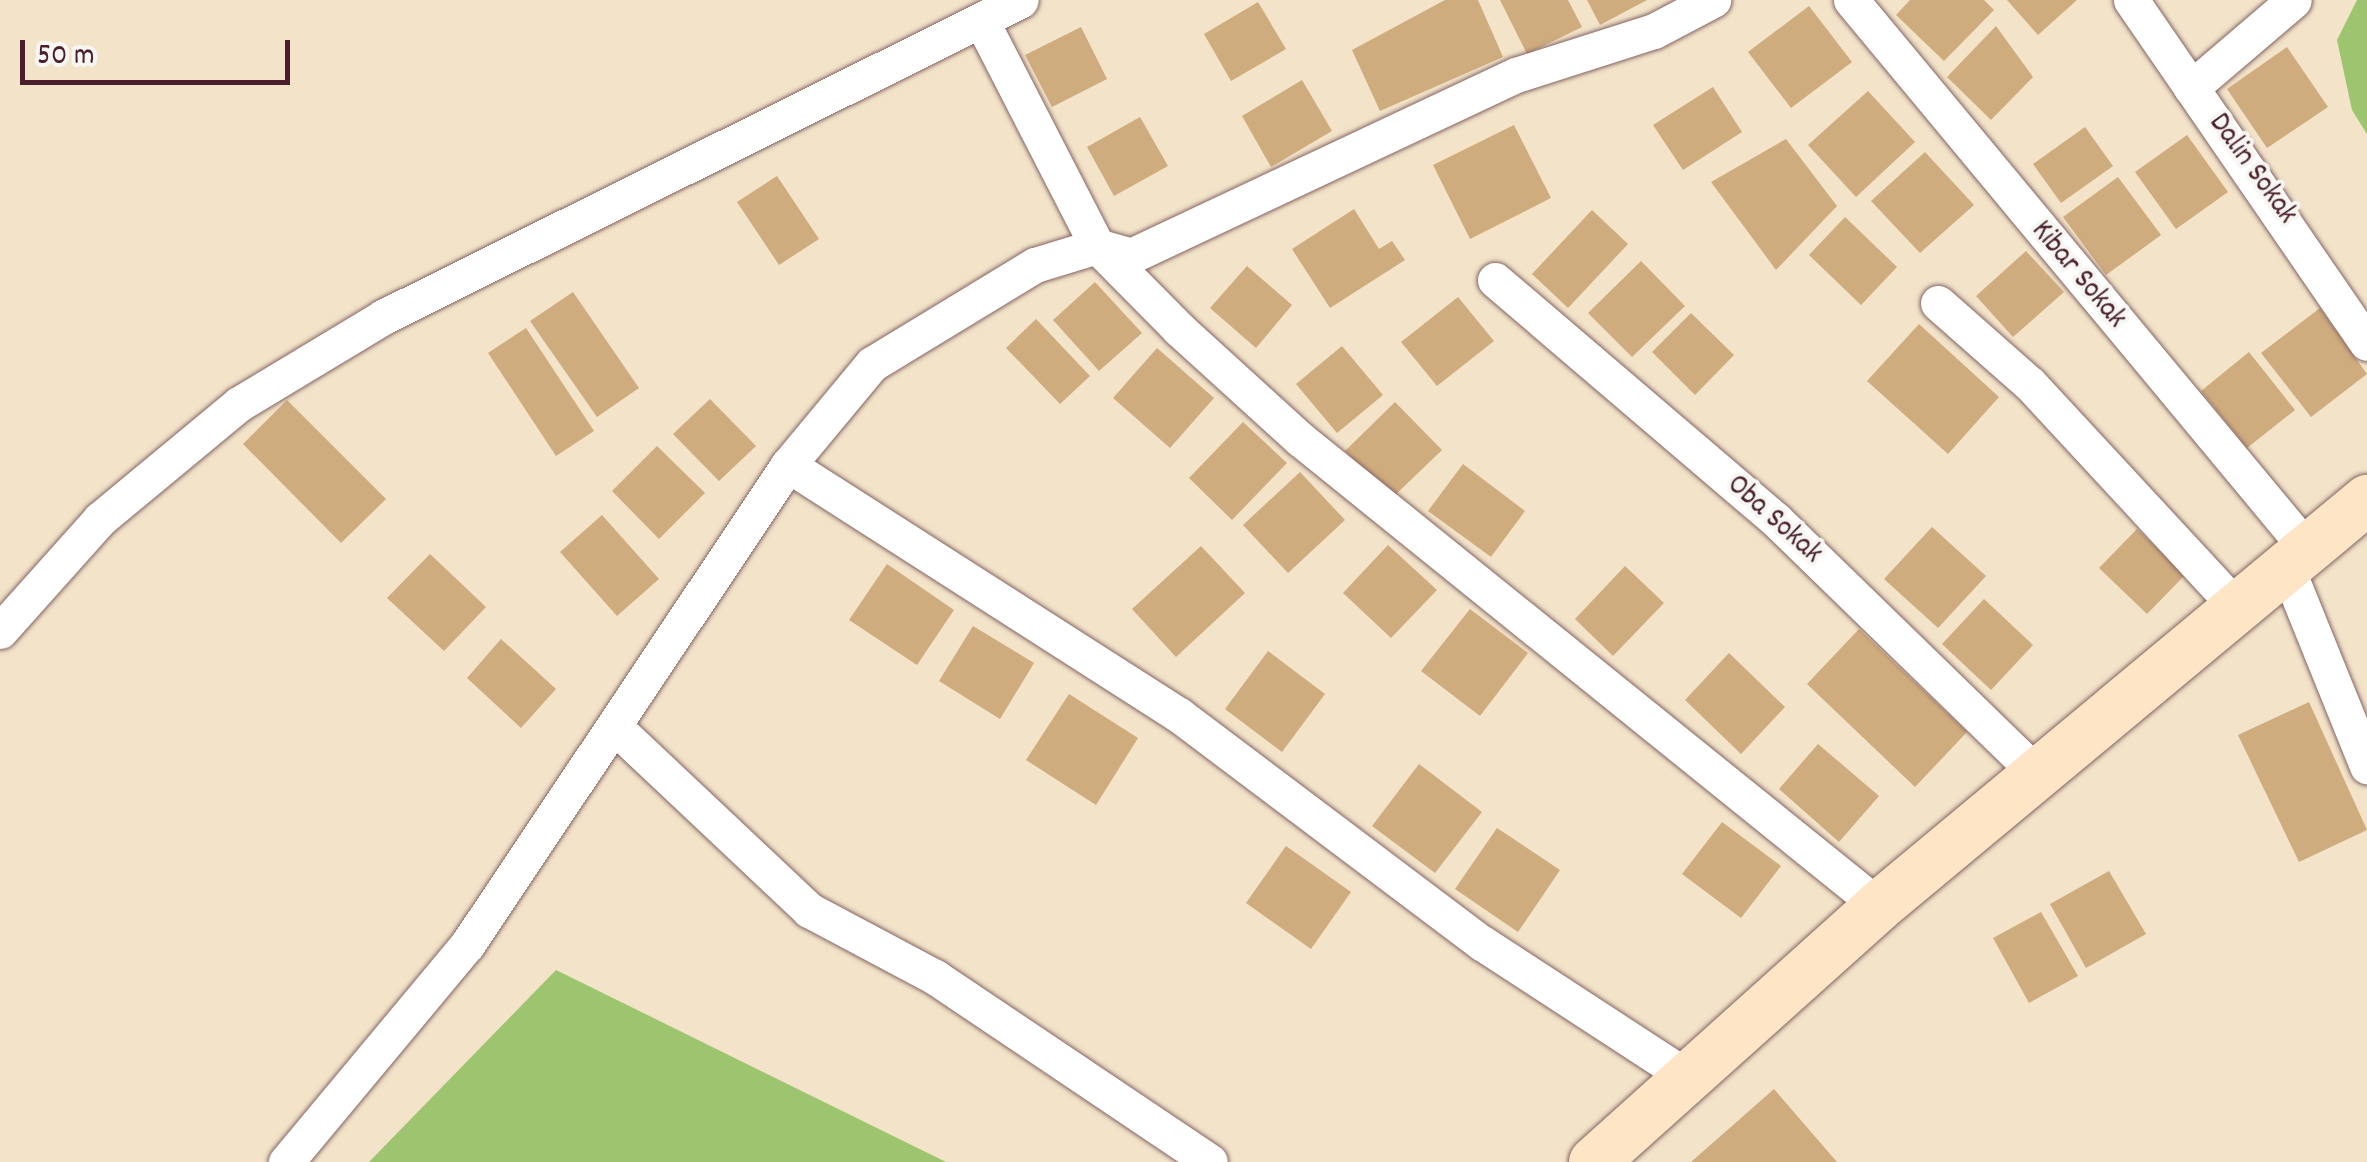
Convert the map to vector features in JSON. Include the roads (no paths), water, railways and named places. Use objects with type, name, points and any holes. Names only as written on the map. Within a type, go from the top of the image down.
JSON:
[{"type":"main road","points":[[1594,1162],[1879,906],[2240,611],[2367,500]]},
{"type":"street","points":[[0,631],[100,519],[239,404],[383,317],[1020,0]]},
{"type":"street","points":[[286,1162],[467,945],[618,728],[788,465],[886,354],[1035,265],[1097,246],[1131,256],[1516,75],[1654,30],[1713,0]]},
{"type":"street","name":"Kibar Sokak","points":[[1852,0],[2297,558],[2367,766]]},
{"type":"street","name":"Dalin Sokak","points":[[2131,0],[2367,343]]},
{"type":"street","points":[[2191,88],[2294,0]]},
{"type":"street","points":[[981,20],[1097,246],[1300,440],[1879,906]]},
{"type":"street","name":"Oba Sokak","points":[[1495,280],[1776,520],[2039,776]]},
{"type":"street","points":[[1938,303],[2030,384],[2240,611]]},
{"type":"street","points":[[788,465],[1179,715],[1482,943],[1689,1078]]},
{"type":"street","points":[[618,728],[810,910],[935,978],[1210,1162]]}]
